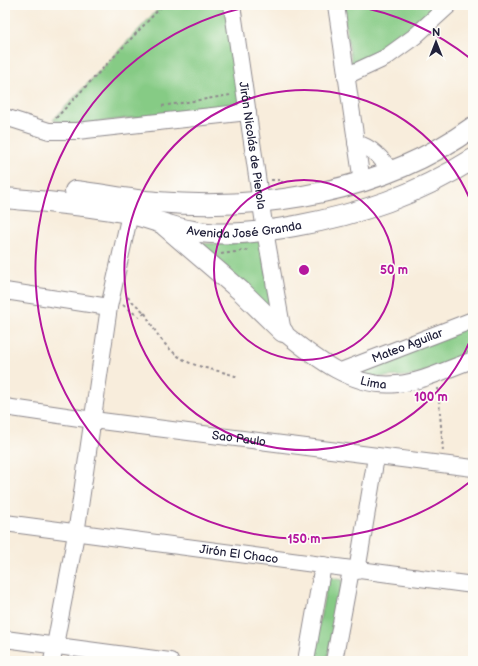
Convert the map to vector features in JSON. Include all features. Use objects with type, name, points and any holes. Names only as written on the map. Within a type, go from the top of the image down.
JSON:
[{"type":"main road","name":"Avenida José Granda","points":[[5,184],[112,195],[154,202],[200,204],[261,201],[332,189],[362,182],[392,172],[441,148],[473,127]]},
{"type":"main road","name":"Avenida José Granda","points":[[5,198],[95,207],[130,214],[193,232],[232,233],[267,239],[374,207],[424,187],[473,159]]},
{"type":"main road","points":[[162,224],[242,292],[283,332]]},
{"type":"street","name":"Jirón Nicolás de Pierola","points":[[232,5],[261,201],[283,332]]},
{"type":"street","points":[[336,5],[362,182]]},
{"type":"street","points":[[346,76],[385,58],[414,37],[449,5]]},
{"type":"street","points":[[5,118],[49,131],[77,131],[248,112]]},
{"type":"street","points":[[356,143],[366,146],[381,158],[392,172]]},
{"type":"street","points":[[54,654],[76,534],[112,296],[130,214]]},
{"type":"street","points":[[5,291],[112,296]]},
{"type":"street","name":"Mateo Aguilar","points":[[341,371],[473,320]]},
{"type":"street","name":"Lima","points":[[283,332],[310,352],[341,371],[362,381],[382,384],[398,384],[473,360]]},
{"type":"street","name":"Sao Paulo","points":[[5,407],[376,457],[473,468]]},
{"type":"street","points":[[334,661],[354,570],[376,457]]},
{"type":"street","name":"Jirón El Chaco","points":[[5,523],[76,534],[473,585]]},
{"type":"street","points":[[306,661],[324,565]]},
{"type":"street","points":[[5,639],[54,654],[170,661]]},
{"type":"path","points":[[54,120],[163,5]]},
{"type":"path","points":[[266,179],[282,180],[282,185]]},
{"type":"path","points":[[200,257],[267,239]]},
{"type":"path","points":[[112,296],[145,313],[170,350],[179,358],[198,366],[224,371],[238,377]]},
{"type":"path","points":[[112,296],[139,317],[145,313]]},
{"type":"path","points":[[436,373],[443,440],[443,464]]},
{"type":"green space","points":[[162,5],[225,5],[242,105],[73,125],[53,120]]},
{"type":"green space","points":[[342,5],[440,5],[384,49],[352,65]]},
{"type":"green space","points":[[261,240],[272,305],[265,310],[193,243],[223,244]]},
{"type":"green space","points":[[473,324],[473,355],[412,376],[374,377],[357,371]]},
{"type":"green space","points":[[328,577],[343,580],[327,661],[312,661]]}]
